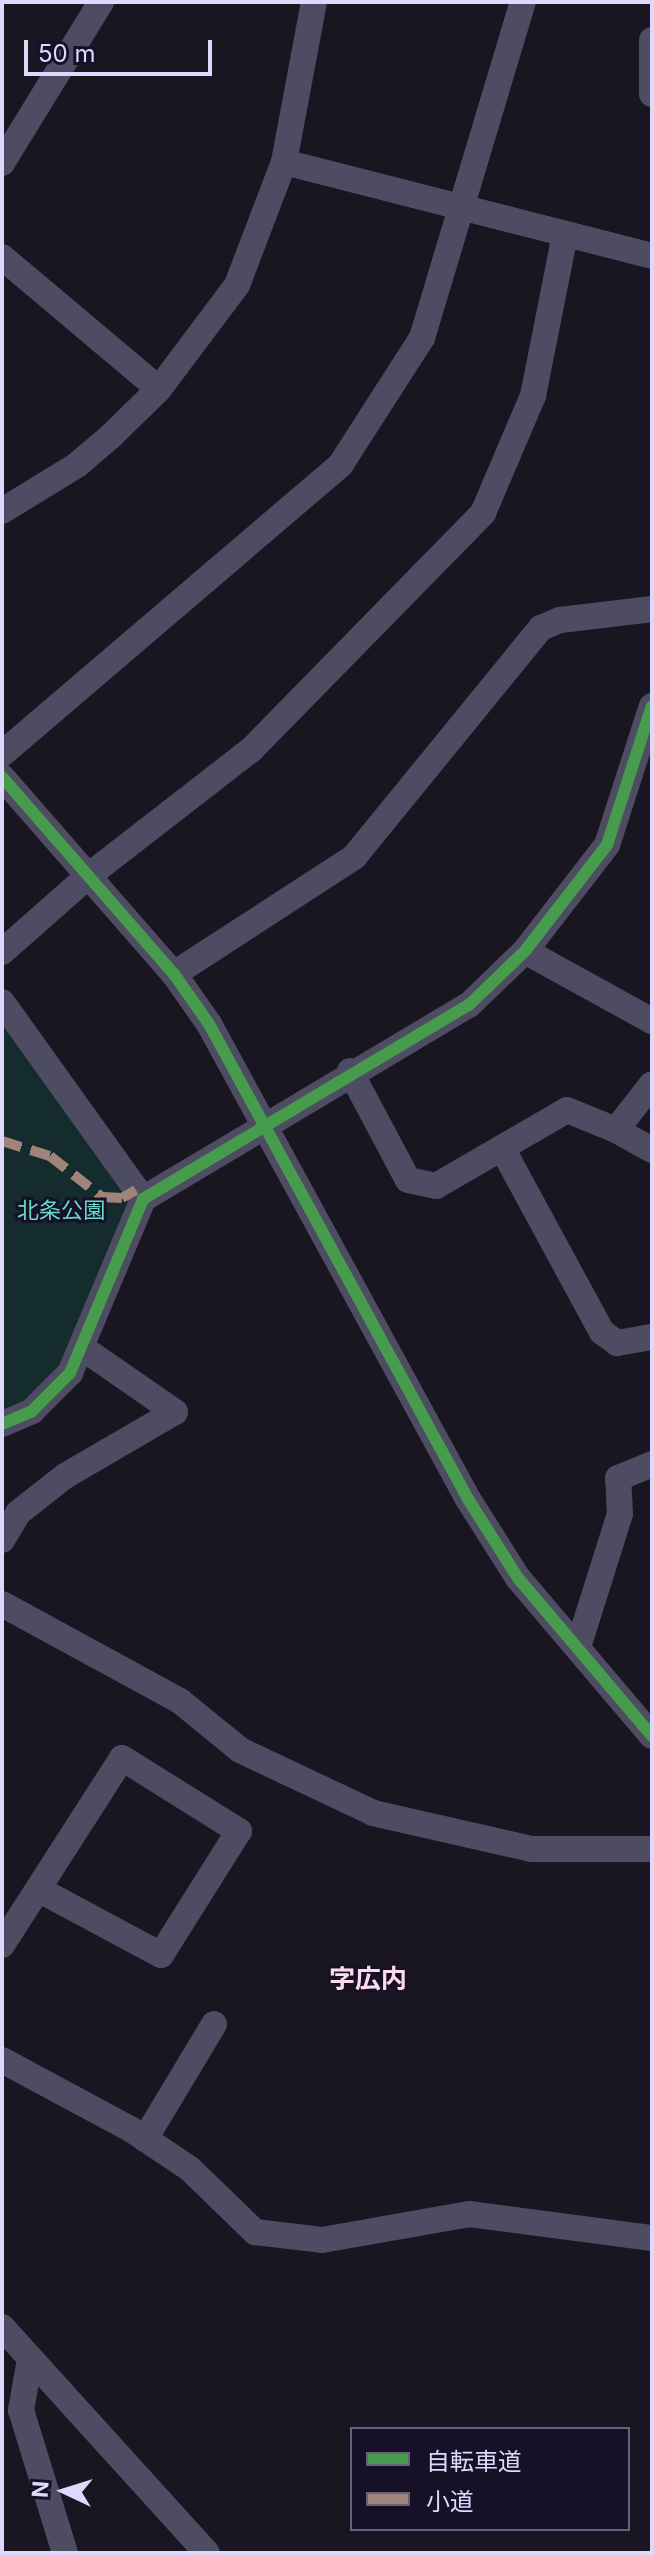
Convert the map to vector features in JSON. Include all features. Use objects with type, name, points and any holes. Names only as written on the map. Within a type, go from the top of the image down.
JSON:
[{"type":"street","points":[[2,163],[101,2]]},
{"type":"street","points":[[2,511],[77,465],[159,389],[237,285],[284,162],[314,2]]},
{"type":"street","points":[[2,754],[341,464],[422,338],[464,207],[523,2]]},
{"type":"street","points":[[652,40],[652,94]]},
{"type":"street","points":[[284,162],[652,256]]},
{"type":"street","points":[[2,952],[87,877],[251,750],[483,513],[533,396],[565,235]]},
{"type":"street","points":[[2,257],[159,389]]},
{"type":"street","points":[[174,974],[354,857],[541,628],[560,620],[652,609]]},
{"type":"street","points":[[2,1424],[32,1411],[57,1391],[81,1347],[143,1199],[350,1071],[469,1005],[525,951],[607,845],[652,706]]},
{"type":"street","points":[[2,777],[174,974],[209,1024],[468,1499],[518,1578],[652,1736]]},
{"type":"street","points":[[525,951],[652,1021]]},
{"type":"street","points":[[2,1002],[143,1199]]},
{"type":"street","points":[[350,1071],[408,1180],[436,1186],[567,1110],[616,1130],[652,1150]]},
{"type":"street","points":[[616,1130],[652,1084]]},
{"type":"street","points":[[502,1148],[602,1332],[617,1343],[652,1337]]},
{"type":"street","points":[[2,1540],[18,1513],[65,1476],[175,1412],[81,1347]]},
{"type":"street","points":[[578,1647],[620,1514],[618,1478],[652,1464]]},
{"type":"street","points":[[2,1604],[180,1701],[240,1750],[373,1813],[531,1849],[652,1849]]},
{"type":"street","points":[[2,1945],[122,1758],[239,1831],[161,1955],[40,1890]]},
{"type":"street","points":[[145,2139],[214,2024]]},
{"type":"street","points":[[2,2060],[145,2139],[190,2169],[255,2232],[322,2240],[469,2214],[652,2238]]},
{"type":"street","points":[[2,2327],[207,2553]]},
{"type":"street","points":[[30,2359],[21,2410],[65,2553]]},
{"type":"green space","name":"北条公園","points":[[2,1022],[129,1202],[57,1372],[22,1402],[2,1408]]},
{"type":"marked path","points":[[2,1141],[50,1156],[102,1197],[122,1198],[136,1190]]},
{"type":"cycle path","points":[[2,1424],[32,1411],[70,1373],[143,1199],[469,1005],[525,951],[607,845],[652,706]]},
{"type":"cycle path","points":[[2,777],[174,974],[209,1024],[468,1499],[518,1578],[652,1736]]},
{"type":"district","name":"字広内","points":[[368,1979]]}]
